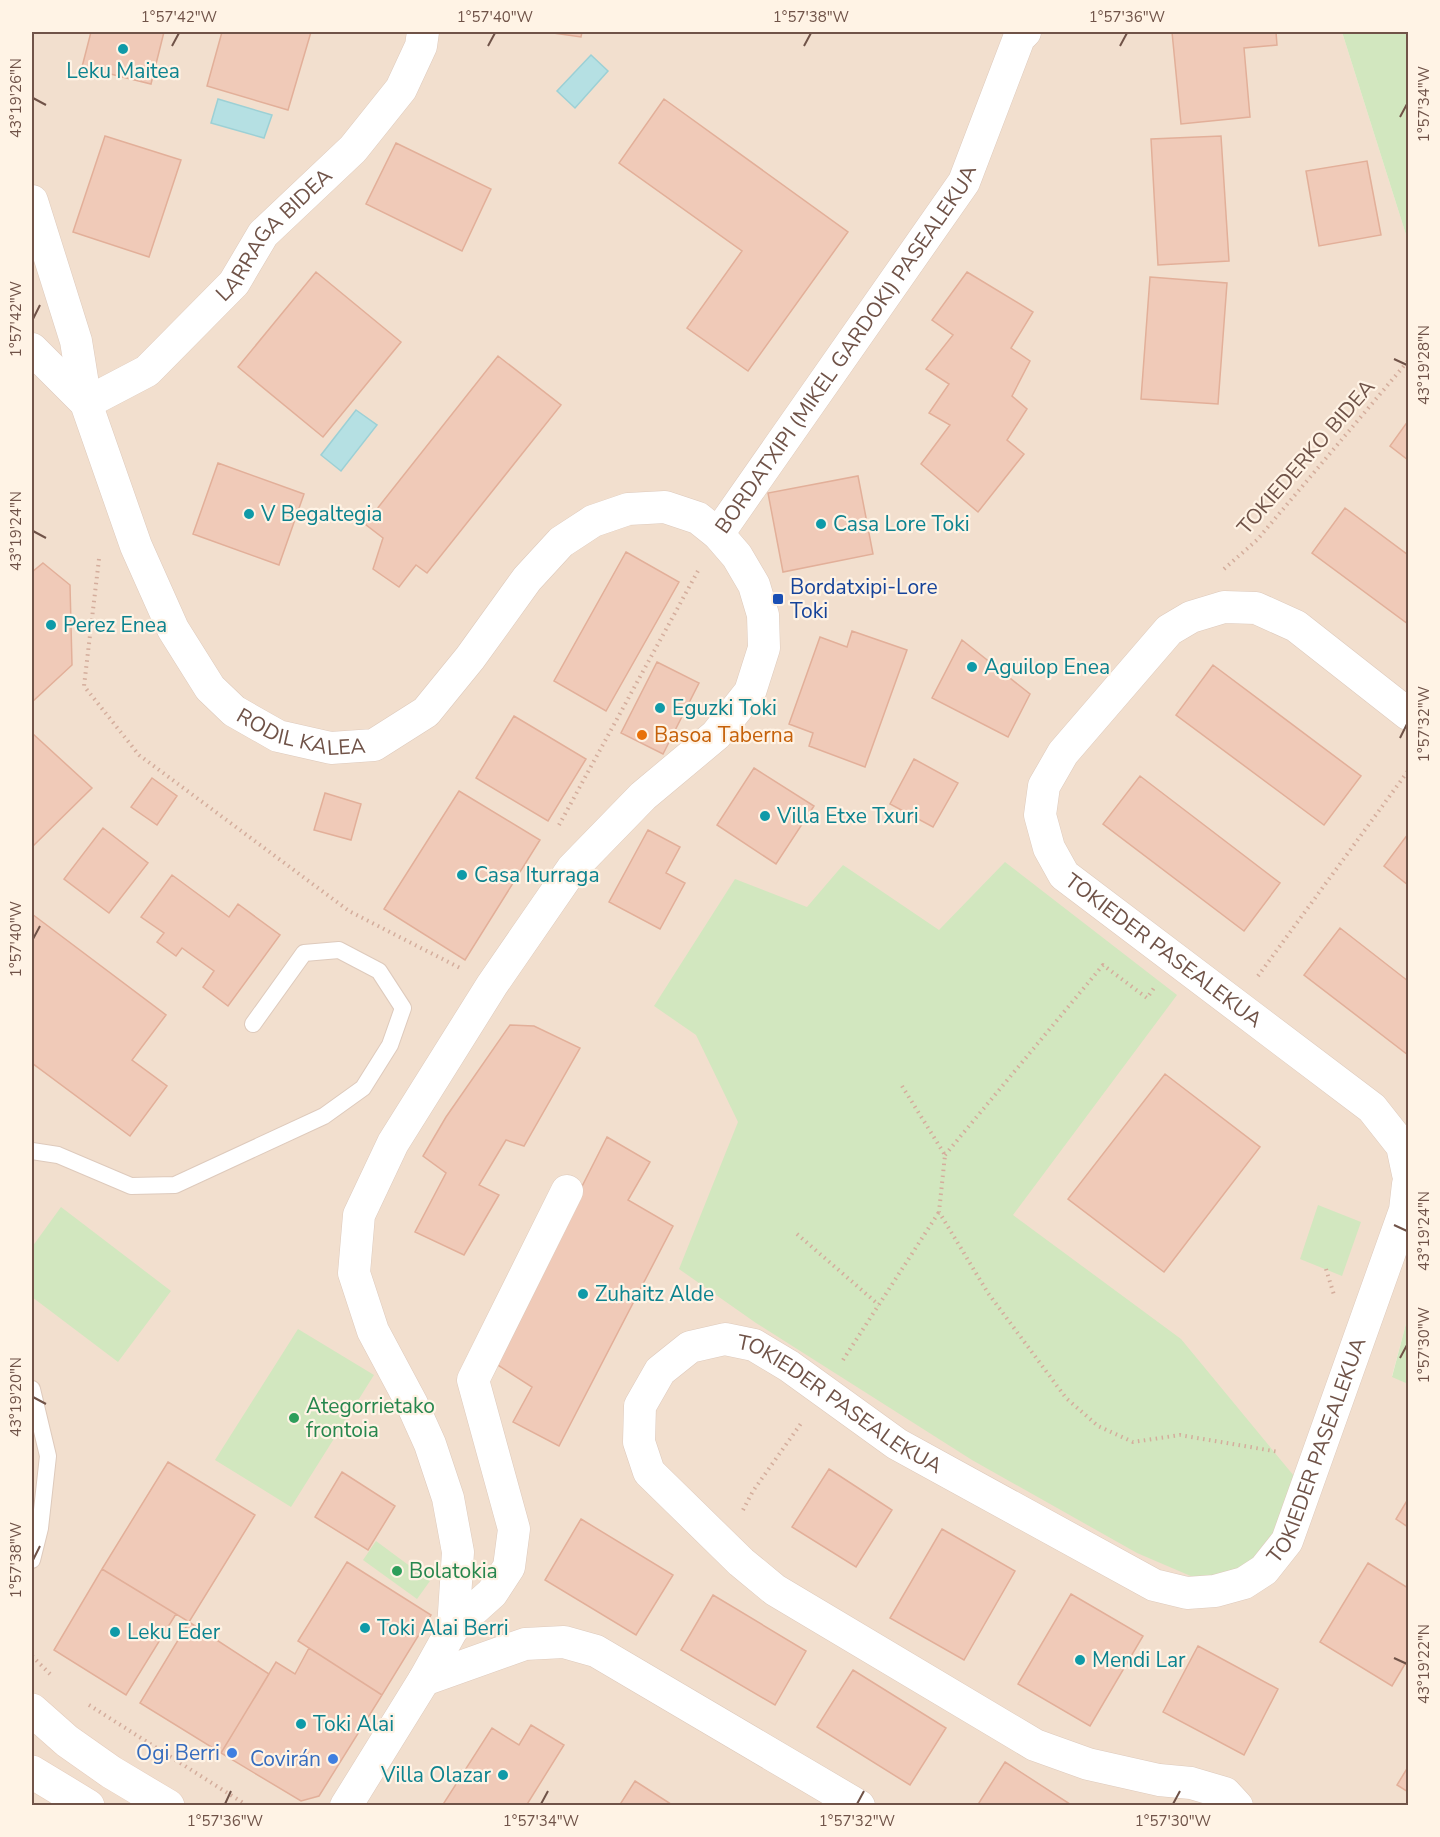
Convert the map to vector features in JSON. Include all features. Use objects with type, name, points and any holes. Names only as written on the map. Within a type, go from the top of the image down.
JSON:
[{"type":"main road","points":[[32,1710],[67,1741],[168,1806]]},
{"type":"main road","points":[[32,1772],[87,1806]]},
{"type":"street","name":"LARRAGA BIDEA","points":[[86,403],[147,371],[234,283],[263,234],[353,149],[401,89],[421,46],[423,32]]},
{"type":"street","name":"BORDATXIPI (MIKEL GARDOKI) PASEALEKUA","points":[[346,1806],[424,1680],[453,1628],[458,1552],[448,1498],[430,1444],[374,1331],[354,1273],[358,1215],[393,1143],[492,985],[572,869],[643,796],[716,735],[750,692],[764,648],[763,615],[754,585],[737,556],[718,534],[964,182],[1019,38],[1025,32]]},
{"type":"street","points":[[32,201],[76,341],[86,403]]},
{"type":"street","name":"RODIL KALEA","points":[[32,349],[86,403],[136,546],[173,629],[210,688],[234,711],[278,736],[331,748],[374,745],[426,712],[470,658],[527,579],[561,542],[593,521],[628,509],[665,507],[698,518],[718,534]]},
{"type":"street","name":"TOKIEDER PASEALEKUA","points":[[1408,714],[1296,626],[1256,608],[1224,607],[1191,617],[1169,630],[1063,753],[1044,786],[1040,815],[1049,848],[1064,875],[1372,1108],[1402,1146],[1408,1174]]},
{"type":"street","name":"TOKIEDER PASEALEKUA","points":[[1237,1806],[1225,1793],[1191,1783],[1159,1780],[1088,1764],[1035,1745],[775,1590],[741,1562],[650,1472],[639,1442],[640,1406],[660,1371],[690,1347],[725,1339],[754,1345],[789,1366],[897,1444],[1154,1585],[1187,1593],[1215,1591],[1244,1583],[1264,1570],[1287,1541],[1405,1210],[1408,1184]]},
{"type":"street","points":[[453,1628],[492,1593],[509,1567],[514,1529],[472,1380],[567,1191]]},
{"type":"street","points":[[424,1680],[525,1644],[564,1642],[596,1651],[859,1806]]},
{"type":"lane","points":[[32,1151],[58,1155],[131,1186],[175,1185],[324,1116],[363,1088],[390,1045],[403,1008],[379,971],[339,950],[304,953],[253,1024]]},
{"type":"lane","points":[[32,1389],[48,1456],[40,1528],[32,1560]]},
{"type":"path","name":"TOKIEDERKO BIDEA","points":[[1224,569],[1257,540],[1408,362]]},
{"type":"path","points":[[555,832],[718,534]]},
{"type":"path","points":[[136,546],[99,558],[84,686],[139,755],[349,911],[492,985]]},
{"type":"path","points":[[1257,977],[1408,771]]},
{"type":"path","points":[[841,1363],[939,1212],[945,1155],[1103,964],[1147,998],[1161,980]]},
{"type":"path","points":[[902,1086],[945,1155]]},
{"type":"path","points":[[939,1212],[988,1293],[1066,1398],[1098,1426],[1133,1442],[1180,1435],[1287,1453]]},
{"type":"path","points":[[797,1234],[879,1305]]},
{"type":"path","points":[[740,1516],[753,1491],[800,1425]]},
{"type":"path","points":[[32,1656],[55,1679]]},
{"type":"path","points":[[81,1700],[248,1806]]},
{"type":"shaded area","points":[[32,32],[1342,32],[1408,241],[1408,1316],[1392,1376],[1408,1384],[1408,1805],[32,1806]]},
{"type":"green space","points":[[1342,32],[1408,32],[1408,241]]},
{"type":"green space","points":[[1005,862],[1177,995],[1013,1215],[1181,1339],[1294,1476],[1274,1538],[1239,1573],[1193,1577],[1137,1553],[972,1460],[756,1323],[679,1269],[738,1122],[696,1035],[654,1006],[735,879],[807,907],[843,865],[939,930]]},
{"type":"green space","points":[[1318,1205],[1361,1222],[1342,1276],[1300,1259]]},
{"type":"green space","points":[[61,1207],[171,1291],[118,1362],[32,1297],[32,1247]]},
{"type":"green space","points":[[1408,1316],[1408,1384],[1392,1377]]},
{"type":"green space","name":"Ategorrietako frontoia","points":[[298,1329],[374,1375],[291,1507],[215,1460]]},
{"type":"green space","name":"Bolatokia","points":[[376,1541],[430,1581],[417,1599],[363,1560]]},
{"type":"water","points":[[591,55],[608,71],[575,108],[557,91]]},
{"type":"water","points":[[218,99],[272,115],[264,138],[211,123]]},
{"type":"water","points":[[356,410],[377,425],[341,471],[321,455]]},
{"type":"building","name":"Leku Maitea","points":[[91,32],[164,32],[151,84],[82,67]]},
{"type":"building","points":[[222,32],[311,32],[288,110],[207,86]]},
{"type":"building","points":[[546,32],[582,32],[581,37]]},
{"type":"building","points":[[1172,32],[1276,32],[1277,45],[1244,48],[1250,117],[1181,124]]},
{"type":"building","points":[[664,99],[848,232],[748,371],[687,328],[742,251],[619,163]]},
{"type":"building","points":[[105,136],[181,160],[149,257],[73,232]]},
{"type":"building","points":[[1221,136],[1229,261],[1158,265],[1151,139]]},
{"type":"building","points":[[396,143],[491,189],[462,251],[366,204]]},
{"type":"building","points":[[1367,161],[1381,235],[1319,246],[1306,171]]},
{"type":"building","points":[[316,272],[401,342],[323,437],[238,367]]},
{"type":"building","points":[[967,272],[1033,312],[1011,348],[1030,361],[1012,396],[1027,409],[1007,440],[1024,454],[978,512],[921,464],[950,425],[929,413],[949,384],[926,369],[953,335],[932,320]]},
{"type":"building","points":[[1150,277],[1227,283],[1218,404],[1141,399]]},
{"type":"building","points":[[498,356],[561,405],[427,573],[416,565],[399,587],[373,569],[383,538],[365,524]]},
{"type":"building","points":[[1408,421],[1408,460],[1390,446]]},
{"type":"building","name":"V Begaltegia","points":[[218,463],[304,494],[279,565],[193,534]]},
{"type":"building","name":"Casa Lore Toki","points":[[858,476],[873,554],[783,572],[768,493]]},
{"type":"building","points":[[1345,508],[1408,555],[1408,624],[1312,553]]},
{"type":"building","points":[[626,552],[679,582],[606,711],[554,681]]},
{"type":"building","name":"Perez Enea","points":[[43,563],[70,585],[72,665],[32,702],[32,572]]},
{"type":"building","points":[[852,631],[907,650],[865,767],[809,746],[813,733],[789,724],[820,637],[847,647]]},
{"type":"building","name":"Aguilop Enea","points":[[962,640],[1030,694],[1008,737],[932,698]]},
{"type":"building","name":"Eguzki Toki","points":[[657,662],[699,683],[663,754],[621,733]]},
{"type":"building","points":[[1213,665],[1361,776],[1324,825],[1176,715]]},
{"type":"building","points":[[514,716],[586,759],[548,821],[476,778]]},
{"type":"building","points":[[32,733],[92,788],[32,847]]},
{"type":"building","points":[[914,759],[958,783],[933,827],[890,804]]},
{"type":"building","name":"Villa Etxe Txuri","points":[[754,768],[814,806],[776,864],[717,825]]},
{"type":"building","points":[[1140,776],[1280,883],[1244,931],[1103,824]]},
{"type":"building","points":[[152,778],[177,796],[157,825],[131,807]]},
{"type":"building","name":"Casa Iturraga","points":[[459,791],[540,840],[465,960],[384,909]]},
{"type":"building","points":[[325,793],[361,804],[351,840],[314,830]]},
{"type":"building","points":[[103,828],[148,863],[109,913],[64,879]]},
{"type":"building","points":[[648,830],[680,847],[666,873],[685,883],[660,929],[609,902]]},
{"type":"building","points":[[1408,834],[1408,885],[1384,866]]},
{"type":"building","points":[[172,875],[229,917],[238,904],[280,935],[228,1006],[203,987],[214,971],[182,948],[176,956],[157,942],[164,933],[141,917]]},
{"type":"building","points":[[32,914],[166,1015],[132,1060],[167,1086],[130,1136],[32,1063]]},
{"type":"building","points":[[1340,928],[1408,981],[1408,1055],[1304,975]]},
{"type":"building","points":[[510,1025],[534,1026],[580,1048],[524,1146],[506,1140],[479,1185],[499,1195],[464,1255],[415,1232],[446,1173],[423,1156],[446,1117]]},
{"type":"building","points":[[1165,1074],[1260,1147],[1164,1272],[1068,1199]]},
{"type":"building","name":"Zuhaitz Alde","points":[[607,1137],[650,1162],[628,1200],[673,1226],[559,1446],[513,1422],[532,1387],[493,1362]]},
{"type":"building","points":[[168,1462],[255,1515],[189,1622],[102,1569]]},
{"type":"building","points":[[829,1469],[892,1510],[856,1567],[792,1527]]},
{"type":"building","points":[[342,1472],[395,1506],[368,1550],[315,1517]]},
{"type":"building","points":[[1408,1499],[1408,1527],[1396,1519]]},
{"type":"building","points":[[581,1519],[673,1575],[636,1635],[545,1580]]},
{"type":"building","points":[[942,1529],[1015,1571],[964,1660],[890,1618]]},
{"type":"building","name":"Toki Alai Berri","points":[[347,1562],[431,1615],[382,1695],[298,1641]]},
{"type":"building","points":[[1368,1563],[1408,1588],[1408,1659],[1392,1686],[1320,1642]]},
{"type":"building","name":"Leku Eder","points":[[102,1569],[176,1614],[126,1695],[54,1650]]},
{"type":"building","name":"Mendi Lar","points":[[1071,1594],[1143,1636],[1090,1726],[1018,1684]]},
{"type":"building","points":[[713,1595],[806,1651],[775,1705],[681,1650]]},
{"type":"building","points":[[189,1622],[269,1674],[221,1753],[140,1703]]},
{"type":"building","points":[[1198,1646],[1278,1689],[1244,1755],[1163,1712]]},
{"type":"building","name":"Toki Alai","points":[[309,1648],[382,1695],[319,1796],[301,1801],[221,1753],[276,1662],[295,1674]]},
{"type":"building","points":[[853,1670],[946,1728],[910,1785],[817,1727]]},
{"type":"building","name":"Villa Olazar","points":[[531,1725],[564,1745],[526,1806],[442,1806],[492,1728],[519,1745]]},
{"type":"building","points":[[1005,1762],[1073,1806],[977,1806]]},
{"type":"building","points":[[1408,1767],[1408,1792],[1397,1785]]},
{"type":"building","points":[[635,1781],[674,1806],[619,1806]]},
{"type":"place","name":"Leku Maitea","points":[[123,49]]},
{"type":"place","name":"V Begaltegia","points":[[249,514]]},
{"type":"place","name":"Casa Lore Toki","points":[[821,524]]},
{"type":"place","name":"Bordatxipi-Lore Toki","points":[[778,599]]},
{"type":"place","name":"Perez Enea","points":[[51,625]]},
{"type":"place","name":"Aguilop Enea","points":[[972,667]]},
{"type":"place","name":"Eguzki Toki","points":[[660,708]]},
{"type":"place","name":"Basoa Taberna","points":[[642,735]]},
{"type":"place","name":"Villa Etxe Txuri","points":[[765,816]]},
{"type":"place","name":"Casa Iturraga","points":[[462,875]]},
{"type":"place","name":"Zuhaitz Alde","points":[[583,1294]]},
{"type":"place","name":"Ategorrietako frontoia","points":[[294,1418]]},
{"type":"place","name":"Bolatokia","points":[[397,1571]]},
{"type":"place","name":"Toki Alai Berri","points":[[365,1628]]},
{"type":"place","name":"Leku Eder","points":[[115,1632]]},
{"type":"place","name":"Mendi Lar","points":[[1080,1660]]},
{"type":"place","name":"Toki Alai","points":[[301,1724]]},
{"type":"place","name":"Ogi Berri","points":[[232,1753]]},
{"type":"place","name":"Covirán","points":[[333,1759]]},
{"type":"place","name":"Villa Olazar","points":[[503,1775]]}]
